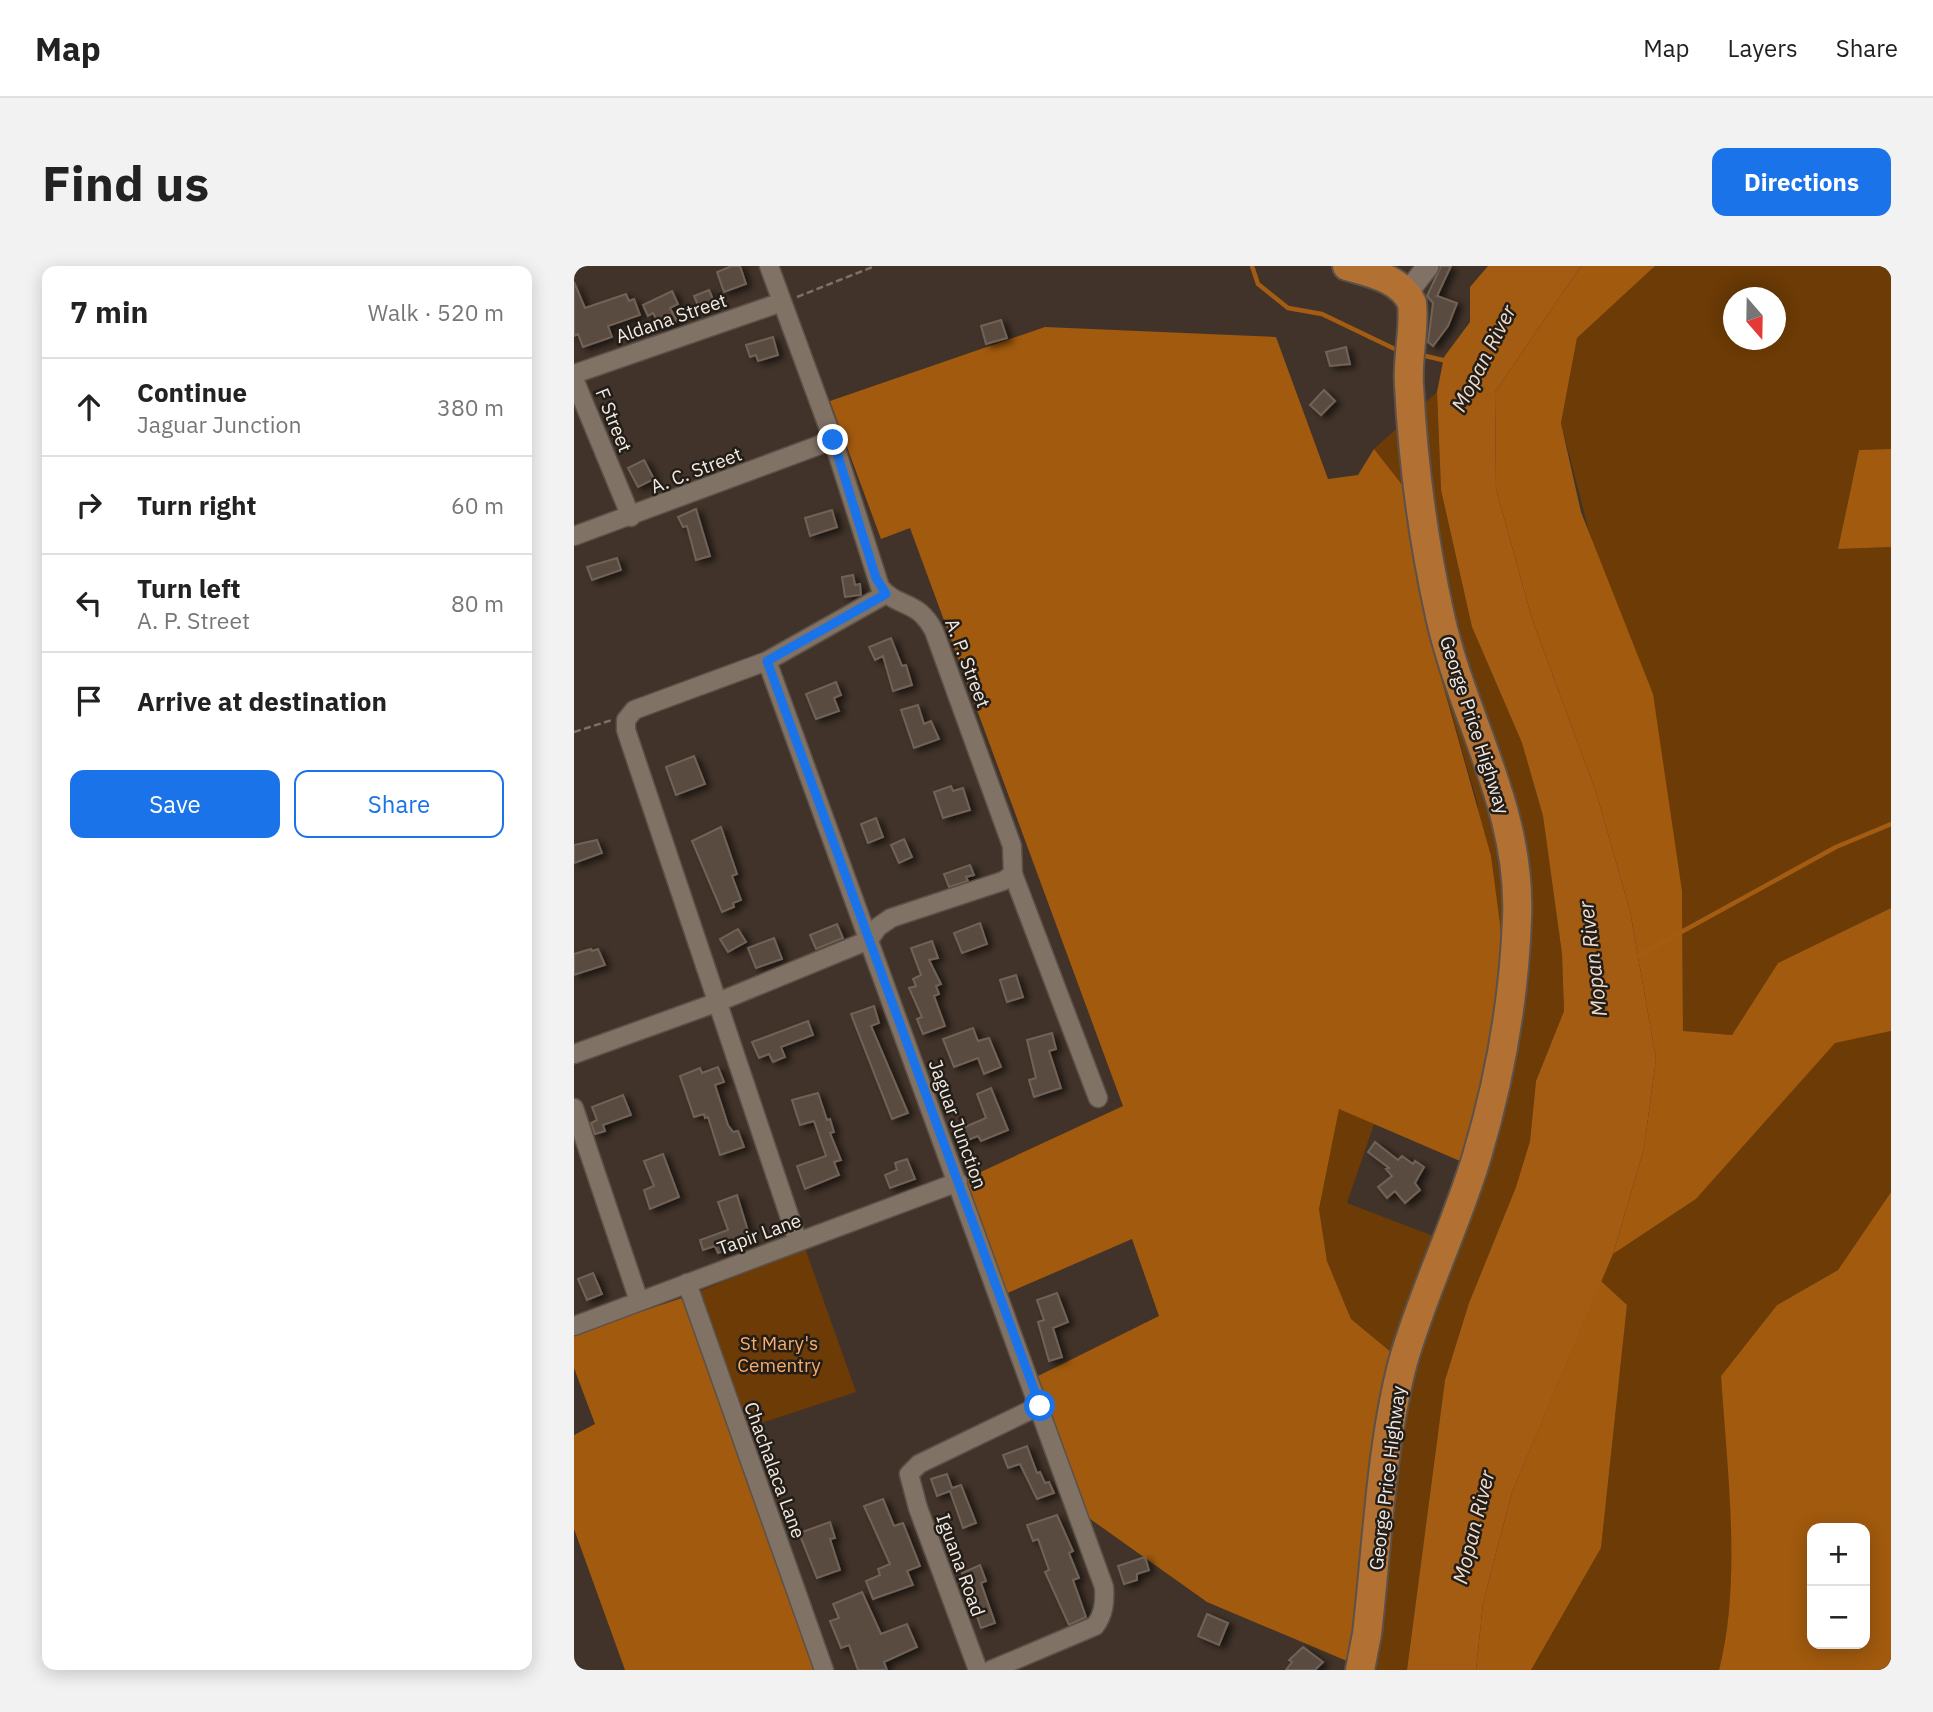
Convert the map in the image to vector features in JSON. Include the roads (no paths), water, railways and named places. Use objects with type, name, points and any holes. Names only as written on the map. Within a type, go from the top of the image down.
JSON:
[{"type":"highway","points":[[1347,266],[1385,277],[1407,293]]},
{"type":"highway","name":"George Price Highway","points":[[1360,1670],[1367,1634],[1395,1402],[1409,1341],[1484,1130],[1503,1048],[1515,961],[1517,915],[1514,860],[1500,791],[1448,649],[1424,540],[1415,477],[1409,353],[1413,316],[1407,293]]},
{"type":"street","points":[[769,266],[833,440],[876,578],[886,594],[767,661],[634,710],[626,720],[626,730],[798,1242]]},
{"type":"street","points":[[1407,293],[1428,266]]},
{"type":"street","name":"Aldana Street","points":[[574,376],[782,302]]},
{"type":"street","name":"F Street","points":[[574,376],[631,517]]},
{"type":"street","name":"A. C. Street","points":[[574,536],[833,440]]},
{"type":"street","name":"A. P. Street","points":[[886,594],[920,609],[934,631],[1012,846],[1013,874],[1098,1098]]},
{"type":"street","name":"Jaguar Junction","points":[[767,661],[1100,1571],[1105,1602],[1101,1618],[1095,1626],[991,1670]]},
{"type":"street","points":[[574,1055],[718,1002],[869,940],[878,927],[891,918],[1003,881],[1013,874]]},
{"type":"street","points":[[574,1108],[639,1301]]},
{"type":"street","name":"Tapir Lane","points":[[574,1325],[958,1182]]},
{"type":"street","name":"Chachalaca Lane","points":[[687,1283],[824,1670]]},
{"type":"street","name":"Iguana Road","points":[[978,1670],[918,1508],[909,1474],[919,1464],[1040,1406]]},
{"type":"water","name":"Mopan River","points":[[1488,266],[1581,266],[1495,392],[1496,489],[1532,619],[1596,792],[1630,911],[1656,1059],[1644,1148],[1613,1254],[1512,1492],[1483,1603],[1476,1670],[1407,1670],[1445,1380],[1469,1303],[1516,1187],[1530,1141],[1536,1081],[1564,1011],[1562,954],[1543,816],[1522,743],[1472,627],[1441,490],[1437,392],[1444,357],[1470,322],[1470,287]]},
{"type":"waterway","points":[[1252,266],[1258,284],[1288,308],[1322,314],[1399,351]]},
{"type":"waterway","points":[[1421,355],[1447,361]]},
{"type":"waterway","points":[[1634,958],[1836,847],[1891,824]]},
{"type":"park label","name":"St Mary's Cementry","points":[[779,1354]]}]
